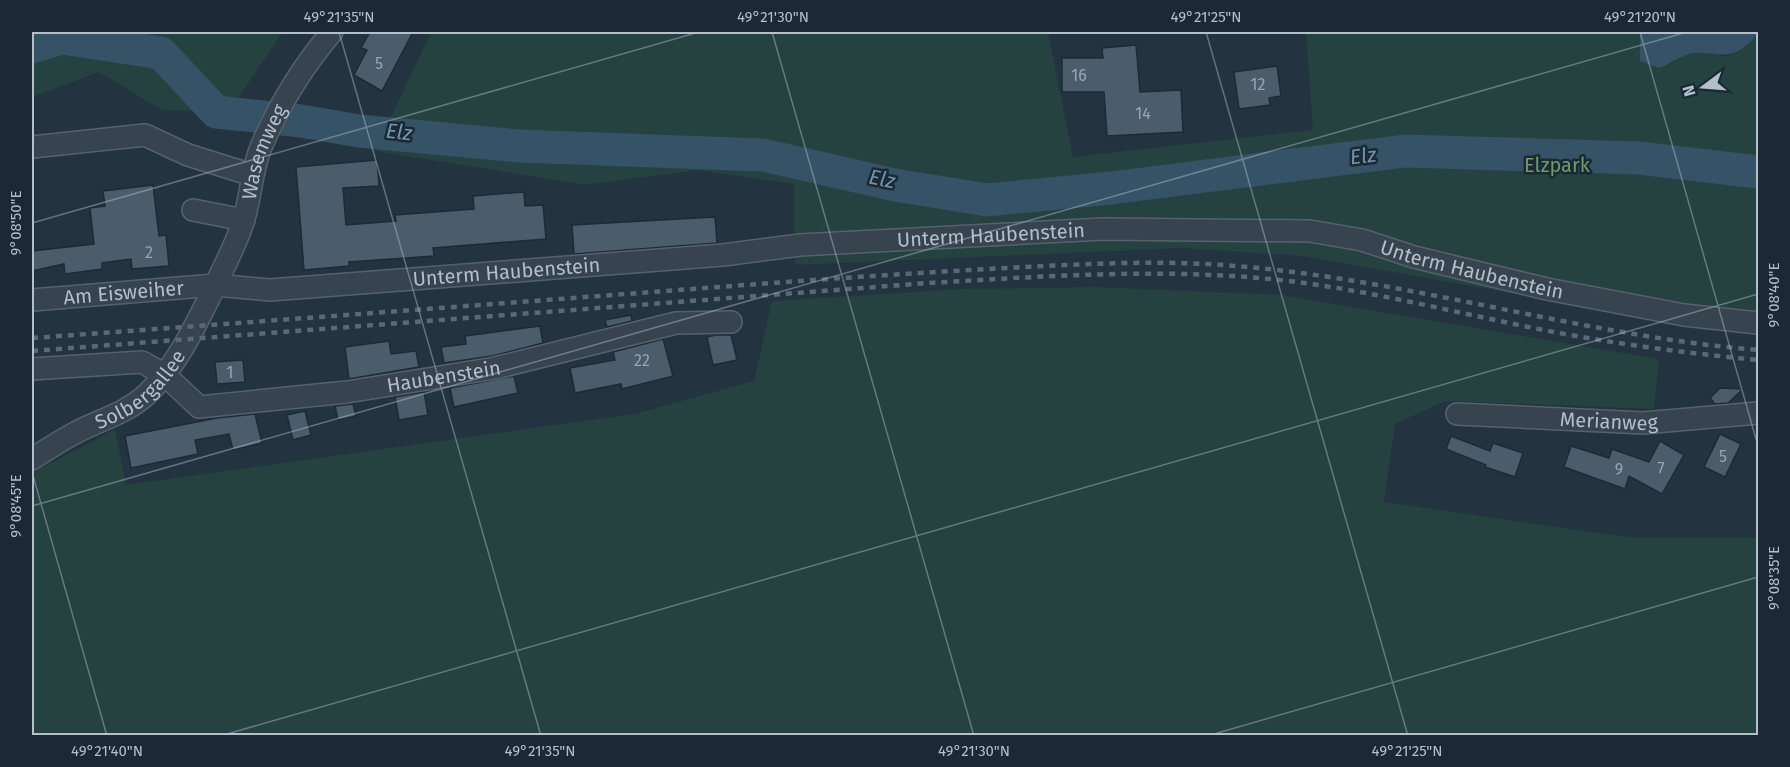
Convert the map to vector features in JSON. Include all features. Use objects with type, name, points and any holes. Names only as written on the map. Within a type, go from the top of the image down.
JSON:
[{"type":"street","name":"Wasemweg","points":[[215,285],[232,252],[244,220],[252,175],[260,148],[296,79],[309,59],[332,32]]},
{"type":"street","points":[[32,147],[145,135],[188,155],[252,175]]},
{"type":"street","points":[[193,210],[244,220]]},
{"type":"street","name":"Unterm Haubenstein","points":[[215,285],[270,290],[723,255],[800,245],[1103,229],[1310,231],[1362,240],[1414,257],[1547,290],[1684,315],[1758,323]]},
{"type":"street","name":"Am Eisweiher","points":[[32,300],[215,285]]},
{"type":"street","name":"Solbergallee","points":[[32,459],[75,433],[125,411],[145,396],[165,375],[195,326],[215,285]]},
{"type":"street","name":"Haubenstein","points":[[32,369],[142,362],[165,375],[199,407],[347,392],[495,368],[676,322],[731,322]]},
{"type":"street","name":"Merianweg","points":[[1457,414],[1643,423],[1758,413]]},
{"type":"green space","points":[[32,32],[283,32],[234,104],[216,112],[162,110],[99,72],[32,97]]},
{"type":"green space","name":"Elzpark","points":[[431,32],[1048,32],[1073,157],[1313,130],[1306,32],[1640,32],[1640,61],[1671,64],[1683,56],[1696,52],[1726,56],[1740,51],[1758,34],[1758,329],[1690,325],[1303,256],[1180,248],[795,265],[794,184],[698,170],[585,185],[375,151]]},
{"type":"green space","points":[[1094,287],[1281,295],[1659,359],[1654,409],[1445,401],[1395,424],[1384,502],[1627,537],[1758,538],[1758,735],[32,735],[32,473],[115,429],[126,485],[634,414],[754,381],[772,301],[961,289]]},
{"type":"water","points":[[1640,32],[1758,32],[1758,34],[1734,53],[1721,55],[1694,53],[1659,68],[1640,61]]},
{"type":"building","points":[[370,32],[413,32],[382,91],[354,75],[367,50],[361,48]]},
{"type":"building","points":[[1136,45],[1140,92],[1181,90],[1183,132],[1107,136],[1104,92],[1062,92],[1062,58],[1103,58],[1102,48]]},
{"type":"building","points":[[1277,66],[1281,96],[1269,98],[1270,105],[1239,109],[1234,72]]},
{"type":"building","points":[[377,160],[379,186],[343,188],[346,225],[396,221],[395,215],[474,209],[473,196],[524,192],[525,206],[543,205],[546,239],[433,248],[434,256],[349,262],[349,266],[304,270],[296,167]]},
{"type":"building","points":[[153,185],[159,236],[166,235],[169,266],[132,269],[131,259],[102,263],[102,269],[65,274],[64,264],[32,271],[32,251],[94,244],[90,208],[105,206],[103,191]]},
{"type":"building","points":[[715,217],[717,243],[574,254],[572,225]]},
{"type":"building","points":[[631,315],[632,321],[607,327],[605,320]]},
{"type":"building","points":[[540,326],[543,343],[492,356],[444,363],[441,347],[466,344],[465,336]]},
{"type":"building","points":[[731,335],[737,360],[713,365],[707,337]]},
{"type":"building","points":[[663,339],[673,376],[622,389],[621,384],[575,393],[570,368],[615,360],[613,352]]},
{"type":"building","points":[[389,341],[391,354],[416,351],[419,367],[349,379],[345,347]]},
{"type":"building","points":[[243,360],[245,382],[217,384],[215,362]]},
{"type":"building","points":[[514,376],[518,393],[454,407],[450,388]]},
{"type":"building","points":[[1720,388],[1743,389],[1728,403],[1715,404],[1710,398]]},
{"type":"building","points":[[424,392],[428,415],[399,420],[395,397]]},
{"type":"building","points":[[353,404],[356,416],[338,420],[335,406]]},
{"type":"building","points":[[305,411],[311,435],[293,440],[287,415]]},
{"type":"building","points":[[255,414],[262,443],[233,450],[229,434],[195,440],[198,454],[131,468],[125,436],[217,418]]},
{"type":"building","points":[[1720,434],[1741,444],[1725,477],[1704,467]]},
{"type":"building","points":[[1451,436],[1490,451],[1493,443],[1523,453],[1515,477],[1485,467],[1486,465],[1446,449]]},
{"type":"building","points":[[1660,441],[1684,455],[1662,494],[1629,476],[1625,489],[1564,467],[1571,446],[1609,458],[1612,449],[1649,462]]},
{"type":"waterway","name":"Elz","points":[[32,47],[62,38],[161,53],[216,112],[301,121],[359,131],[519,146],[763,155],[895,185],[987,200],[1111,188],[1405,151],[1639,158],[1758,172]]},
{"type":"railway","points":[[32,338],[850,278],[1047,266],[1161,263],[1276,270],[1346,280],[1620,332],[1758,350]]},
{"type":"railway","points":[[32,351],[928,283],[1069,275],[1163,274],[1210,275],[1304,283],[1371,294],[1593,339],[1758,360]]}]
